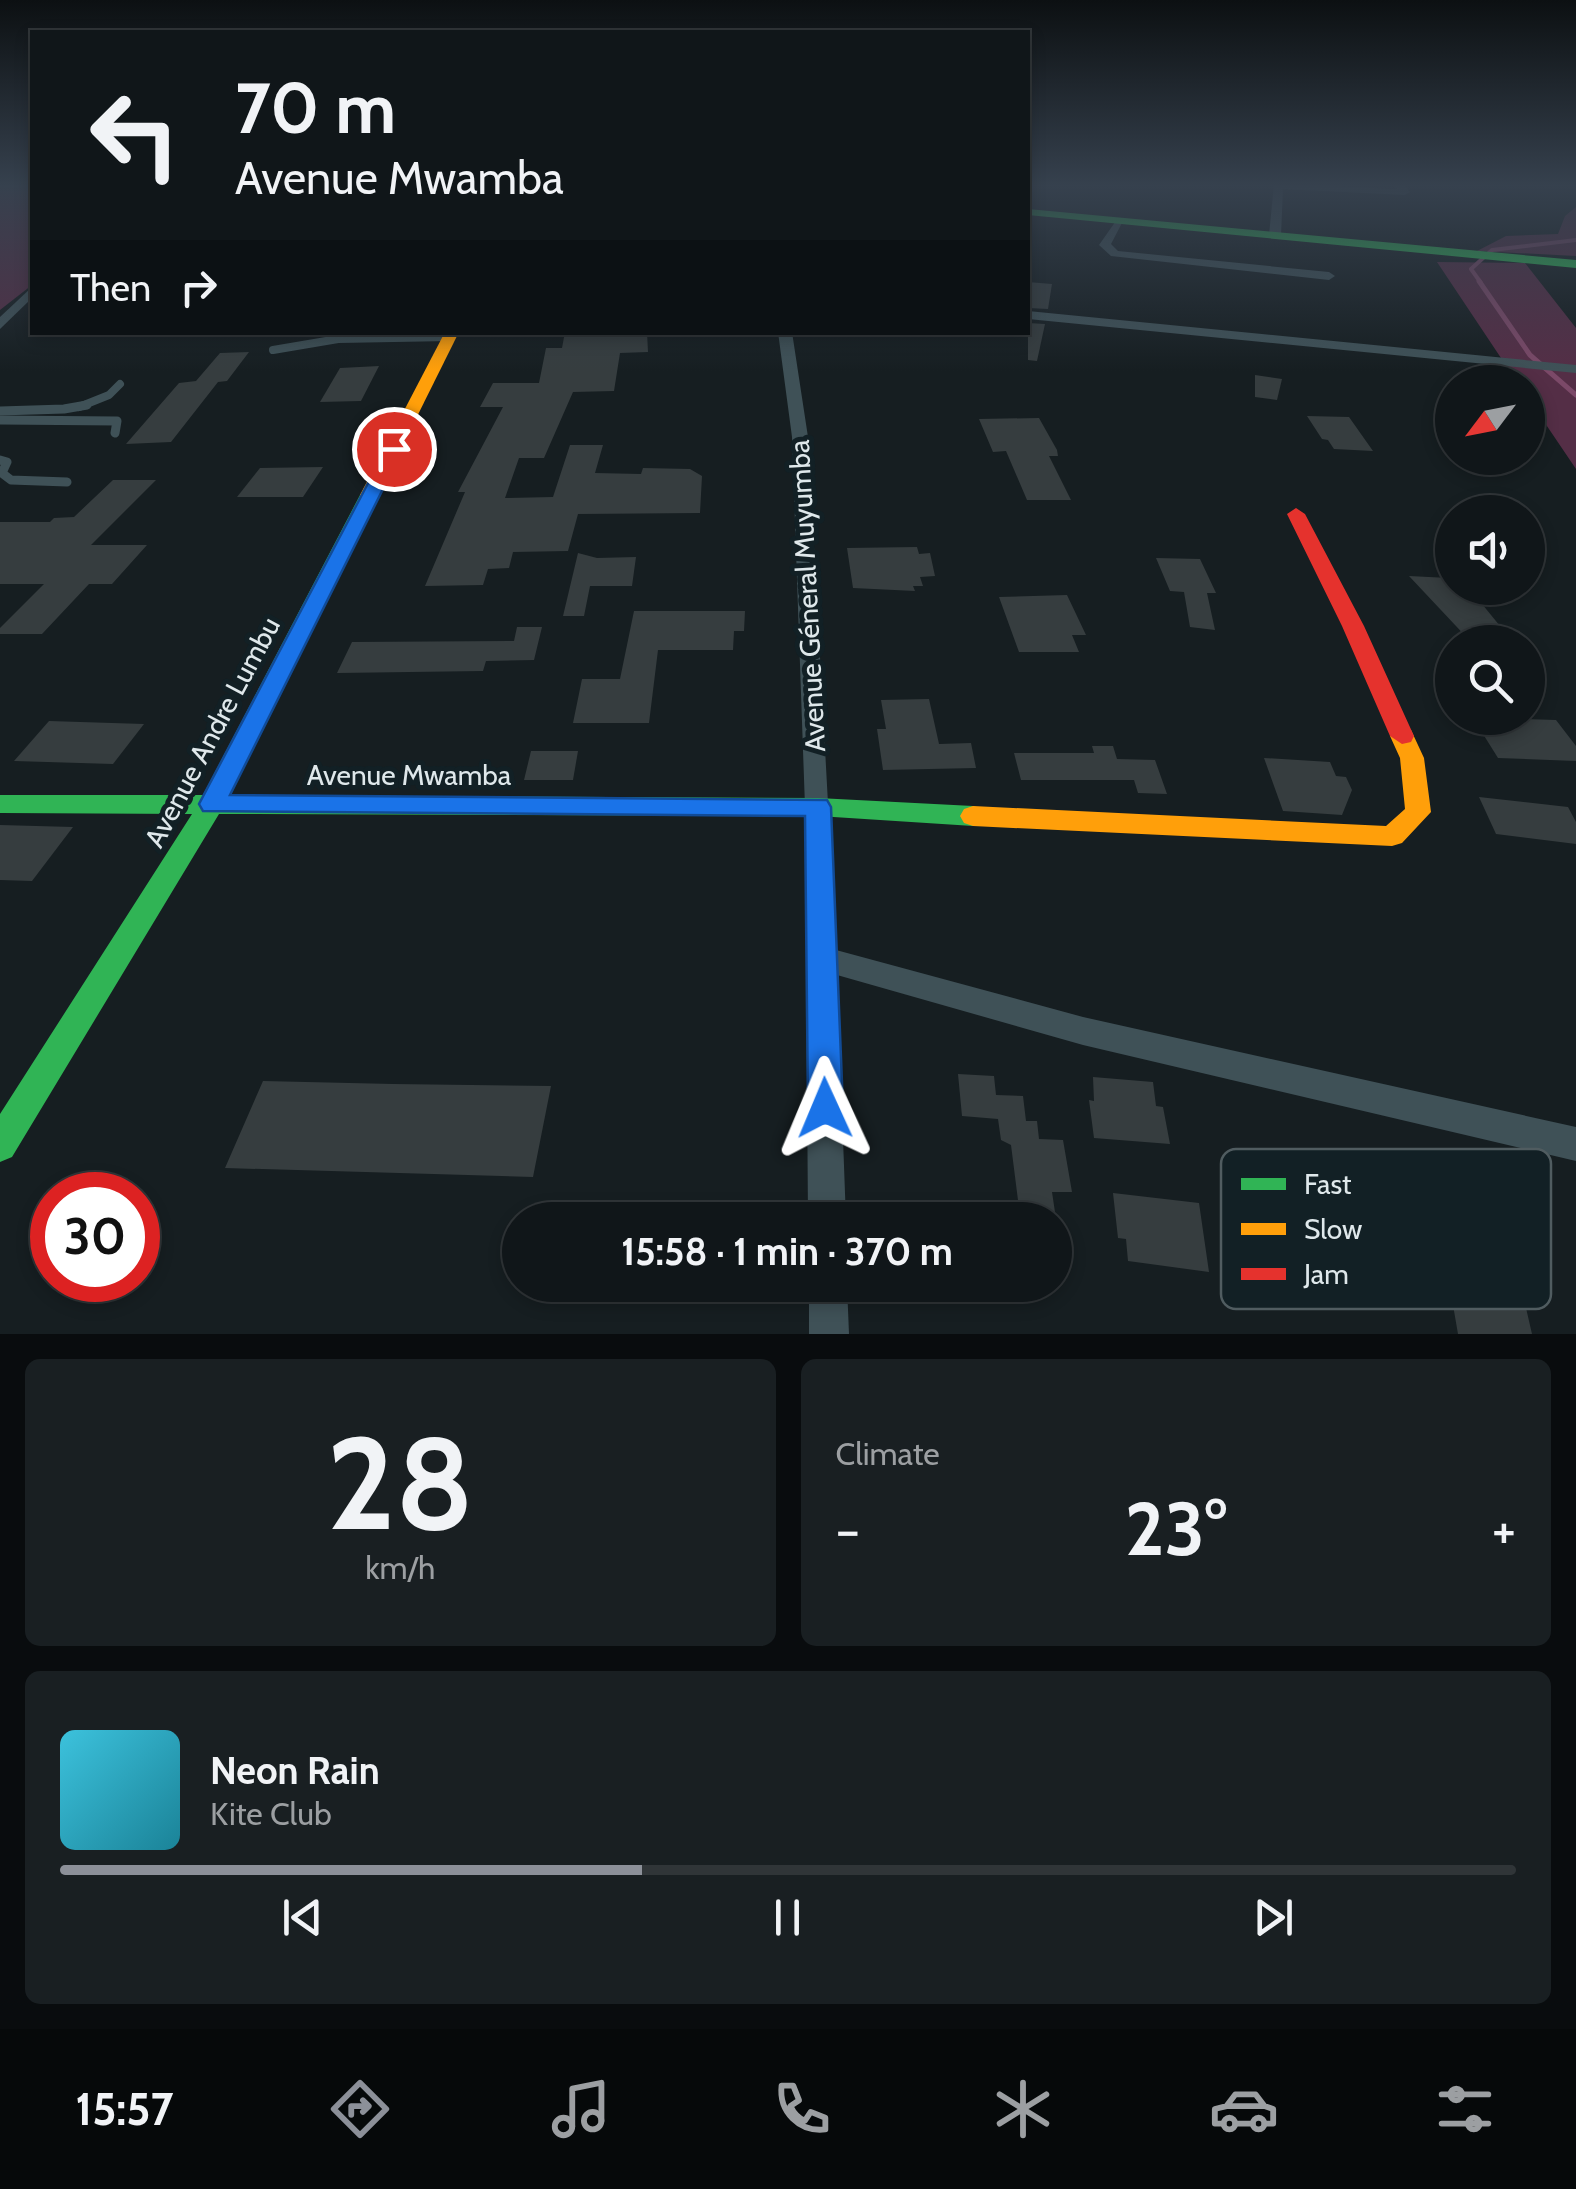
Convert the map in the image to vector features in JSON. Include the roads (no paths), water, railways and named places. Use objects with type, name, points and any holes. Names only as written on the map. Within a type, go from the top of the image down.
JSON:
[{"type":"street","points":[[1107,246],[1115,254],[1329,276]]},
{"type":"street","points":[[1392,246],[1576,264]]},
{"type":"street","points":[[2,324],[30,294]]},
{"type":"street","points":[[2,324],[30,309]]},
{"type":"street","points":[[1030,316],[1576,369]]},
{"type":"street","name":"Avenue Andre Lumbu","points":[[0,1146],[212,804],[450,335]]},
{"type":"street","name":"Avenue Géneral Muyumba","points":[[785,335],[800,437],[818,807],[827,1202]]},
{"type":"street","name":"Avenue Mwamba","points":[[0,804],[818,807],[1372,838],[1392,836],[1418,812],[1412,758],[1353,626],[1296,514]]},
{"type":"street","points":[[822,959],[1083,1031],[1576,1144]]},
{"type":"street","points":[[828,1302],[829,1334]]},
{"type":"lane","points":[[273,350],[338,339],[450,335]]},
{"type":"lane","points":[[0,411],[71,408],[110,396],[120,384]]},
{"type":"lane","points":[[0,420],[118,421],[115,432]]},
{"type":"lane","points":[[0,460],[7,462],[2,473],[11,480],[66,482]]},
{"type":"waterway","points":[[1481,283],[1471,269],[1492,250],[1523,246]]},
{"type":"waterway","points":[[1479,281],[1530,355],[1576,395]]}]
